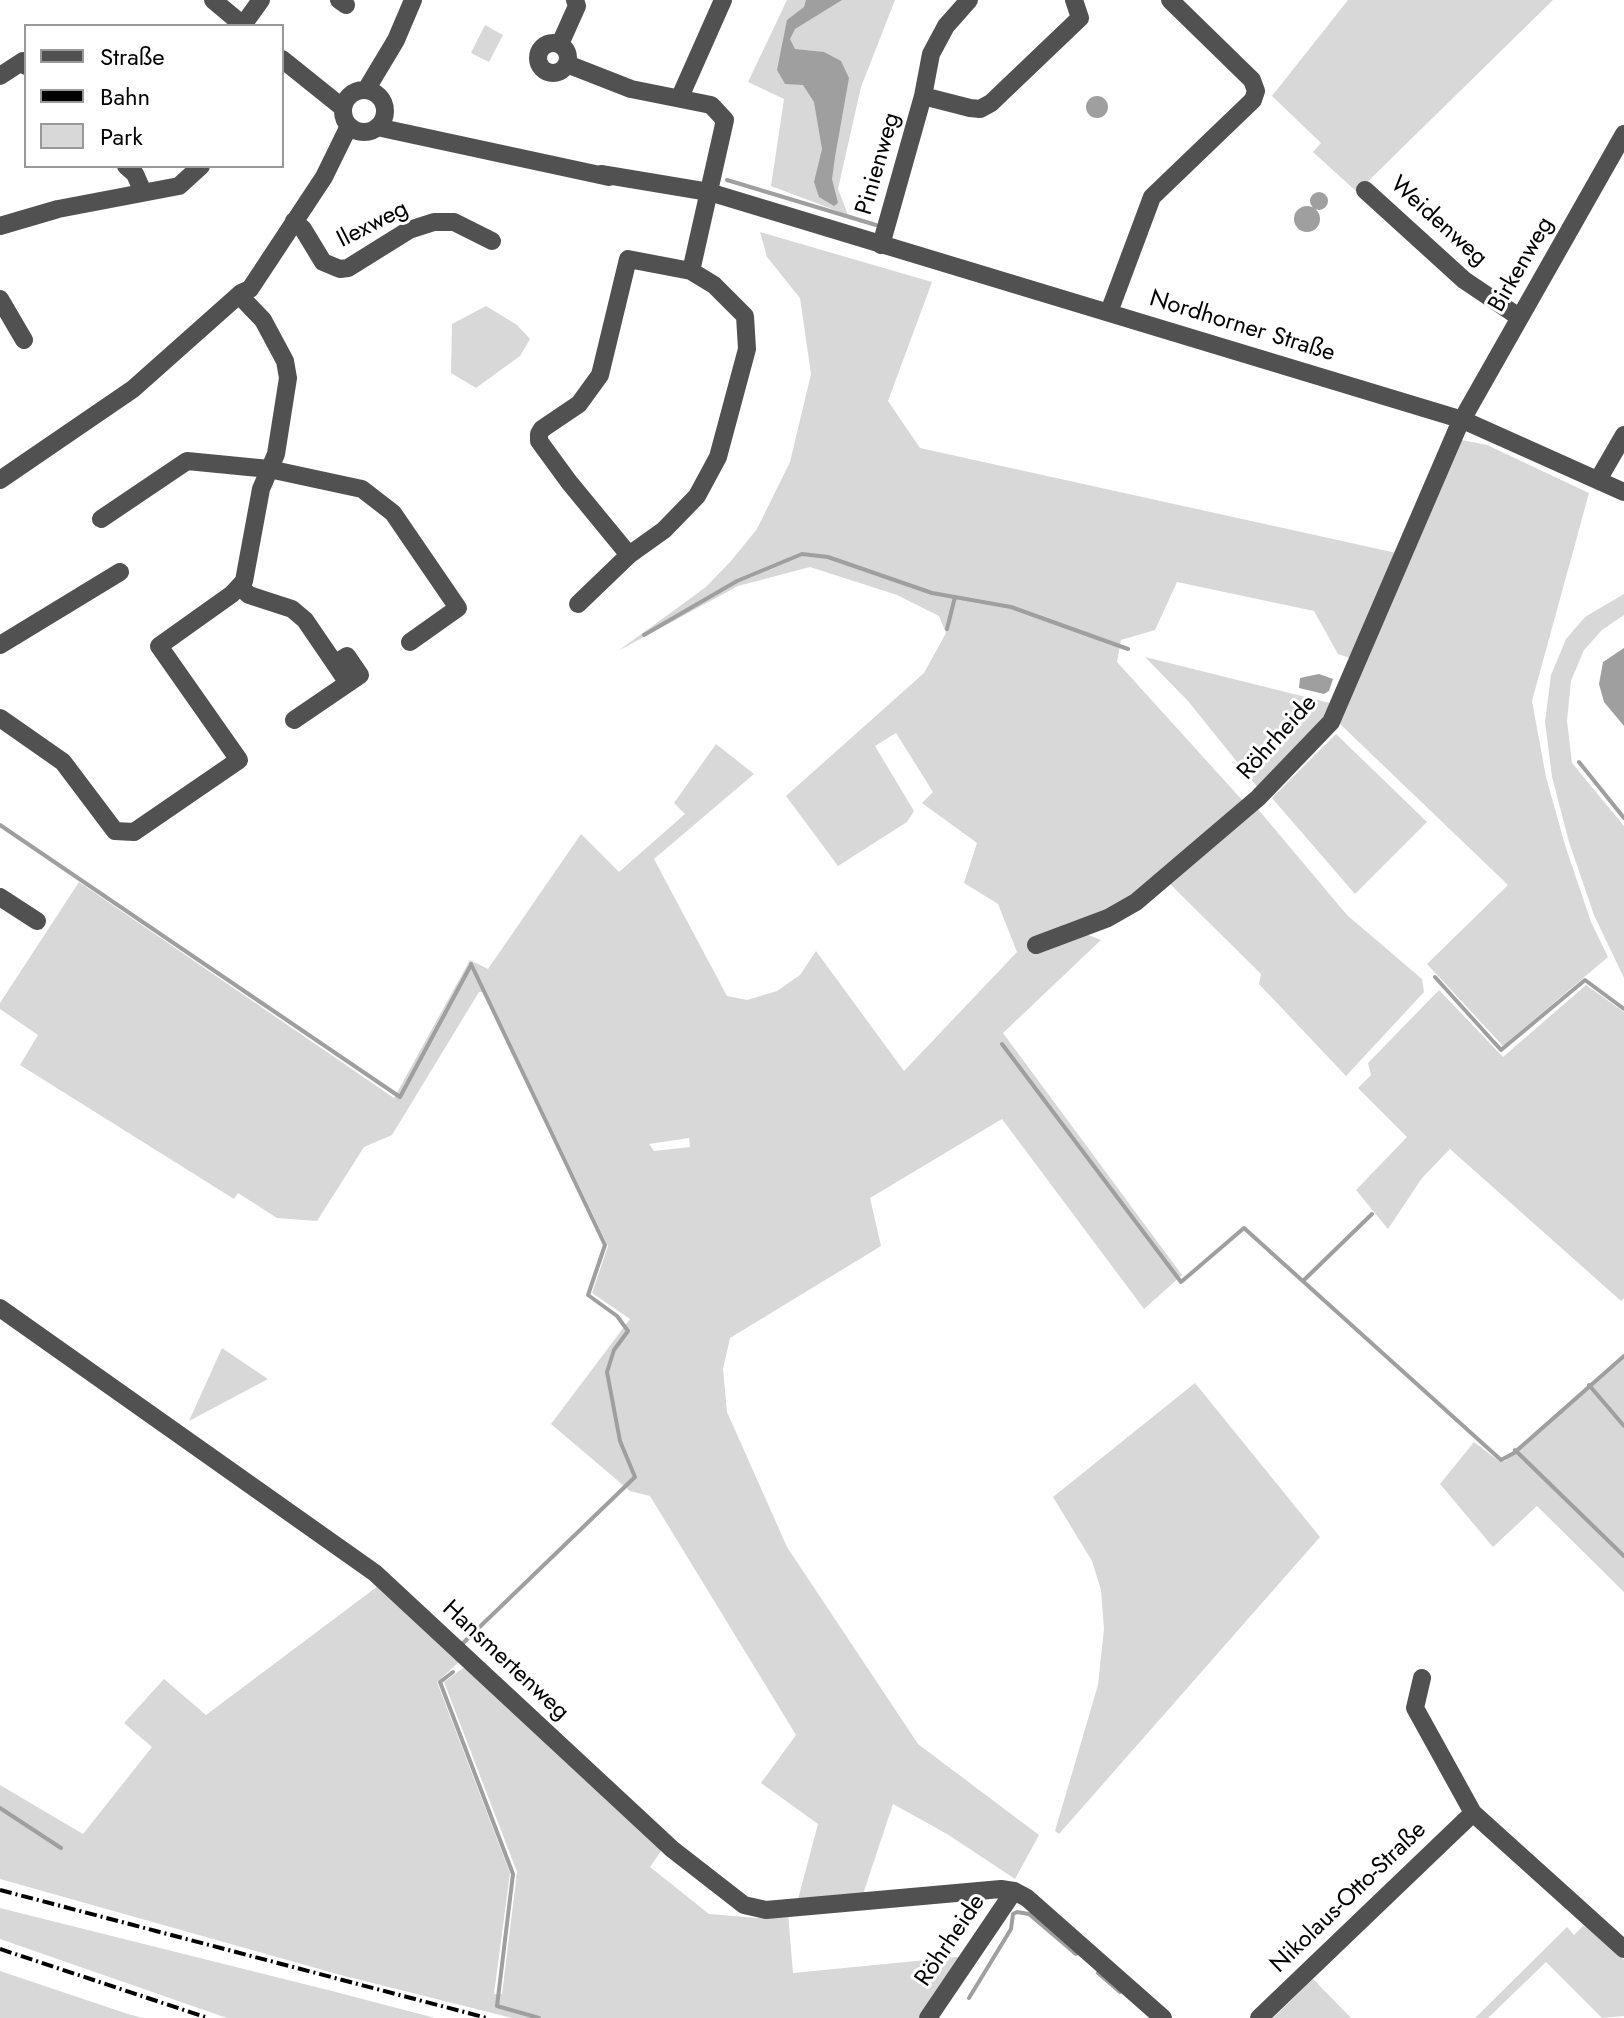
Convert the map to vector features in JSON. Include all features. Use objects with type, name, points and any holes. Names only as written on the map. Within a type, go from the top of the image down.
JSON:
[{"type":"street","points":[[213,0],[241,24]]},
{"type":"street","points":[[244,24],[261,0]]},
{"type":"street","points":[[0,480],[133,389],[240,294],[251,274],[272,253],[324,177],[391,68],[396,40],[413,0]]},
{"type":"street","points":[[560,44],[577,6],[575,0]]},
{"type":"street","points":[[680,97],[723,0]]},
{"type":"street","name":"Pinienweg","points":[[881,245],[923,96],[931,54],[937,39],[969,0]]},
{"type":"street","name":"Pinienweg","points":[[923,96],[970,108],[980,109],[991,103],[1080,18],[1078,4],[1074,0]]},
{"type":"street","points":[[1109,312],[1152,197],[1253,100],[1256,91],[1252,80],[1170,0]]},
{"type":"street","points":[[545,44],[560,44],[567,51],[567,64],[553,73],[544,70],[538,62],[539,52],[545,44]]},
{"type":"street","name":"Nordhorner Straße","points":[[284,61],[306,78],[364,111],[431,138],[708,198],[788,226],[837,233],[1109,312],[1463,420],[1624,492]]},
{"type":"street","points":[[0,76],[24,63]]},
{"type":"street","points":[[567,64],[631,89],[711,105],[725,120],[691,271]]},
{"type":"street","name":"Birkenweg","points":[[1463,420],[1624,134]]},
{"type":"street","points":[[128,168],[135,174],[143,192]]},
{"type":"street","points":[[0,226],[58,209],[179,186],[199,168]]},
{"type":"street","name":"Weidenweg","points":[[1365,190],[1464,280],[1519,317]]},
{"type":"street","name":"Ilexweg","points":[[294,221],[303,229],[323,262],[340,269],[348,268],[409,230],[434,222],[454,222],[492,241]]},
{"type":"street","points":[[578,604],[629,555],[672,522],[704,485],[718,457],[747,349],[747,325],[739,307],[714,285],[691,271],[628,259],[600,375],[579,404],[542,429],[539,441],[629,555]]},
{"type":"street","points":[[0,718],[63,762],[115,831],[134,832],[239,760],[159,646],[240,587],[269,469],[276,454],[288,378],[285,361],[263,320],[240,294]]},
{"type":"street","points":[[0,299],[24,340]]},
{"type":"street","name":"Röhrheide","points":[[1036,945],[1108,918],[1136,902],[1258,798],[1331,722],[1463,420]]},
{"type":"street","points":[[1598,480],[1624,435]]},
{"type":"street","points":[[101,519],[187,461],[269,469],[362,489],[393,513],[458,608],[410,642]]},
{"type":"street","points":[[0,645],[120,572]]},
{"type":"street","points":[[240,587],[249,595],[292,609],[305,620],[348,683],[294,720]]},
{"type":"street","points":[[0,897],[37,921]]},
{"type":"street","name":"Hansmertenweg","points":[[0,1308],[375,1573],[672,1849],[744,1905],[766,1910],[1014,1891]]},
{"type":"street","points":[[1422,1678],[1415,1708],[1473,1813],[1624,1949]]},
{"type":"street","name":"Nikolaus-Otto-Straße","points":[[1259,2018],[1473,1813]]},
{"type":"street","points":[[1014,1891],[1027,1898],[1163,2018]]},
{"type":"street","name":"Röhrheide","points":[[928,2018],[1014,1891]]},
{"type":"green space","points":[[787,0],[895,0],[861,87],[838,189],[848,215],[771,186],[784,99],[748,82]]},
{"type":"green space","points":[[1348,0],[1553,0],[1357,192],[1313,152],[1321,143],[1272,96]]},
{"type":"green space","points":[[485,25],[503,35],[489,62],[471,53]]},
{"type":"green space","points":[[760,232],[932,282],[888,401],[920,448],[1401,554],[1355,660],[1338,654],[1314,611],[1177,582],[1155,630],[1121,640],[1117,662],[1243,801],[1132,895],[1105,912],[1063,925],[1101,940],[1003,1033],[1182,1275],[1144,1309],[1002,1119],[870,1198],[881,1246],[730,1338],[723,1369],[727,1412],[787,1547],[918,1744],[1039,1835],[1015,1879],[947,1834],[893,1804],[862,1897],[797,1903],[818,1824],[761,1783],[796,1735],[650,1496],[630,1491],[551,1424],[630,1319],[592,1293],[608,1246],[486,992],[479,992],[392,1135],[364,1147],[317,1221],[277,1218],[238,1193],[234,1199],[20,1065],[38,1035],[0,1009],[0,1003],[79,882],[394,1098],[470,960],[488,969],[581,834],[619,872],[685,814],[674,803],[716,744],[754,774],[654,859],[727,996],[747,1000],[777,991],[800,975],[816,951],[904,1071],[1017,952],[998,904],[964,883],[977,843],[922,803],[933,792],[896,733],[875,746],[914,811],[907,822],[838,866],[786,796],[924,673],[946,633],[939,616],[897,595],[810,567],[738,586],[618,651],[706,587],[731,561],[757,529],[790,462],[811,374],[800,298],[767,257]],"holes":[[[689,1138],[690,1147],[654,1151],[649,1144]]]},
{"type":"green space","points":[[486,306],[517,325],[530,339],[520,356],[476,388],[451,373],[452,324]]},
{"type":"green space","points":[[1462,440],[1487,445],[1589,493],[1532,701],[1546,777],[1565,845],[1591,922],[1608,957],[1503,1046],[1427,964],[1508,885],[1339,723]]},
{"type":"green space","points":[[1624,594],[1624,615],[1602,630],[1584,650],[1571,681],[1567,721],[1572,763],[1624,826],[1624,978],[1594,915],[1569,842],[1552,777],[1545,722],[1551,675],[1566,639],[1585,617]]},
{"type":"green space","points":[[1145,657],[1334,704],[1327,719],[1258,788],[1188,701]]},
{"type":"green space","points":[[1336,734],[1427,822],[1355,894],[1272,798]]},
{"type":"green space","points":[[1257,808],[1347,915],[1422,979],[1424,992],[1346,1076],[1259,984],[1261,974],[1169,883]]},
{"type":"green space","points":[[1586,985],[1624,1012],[1624,1298],[1621,1301],[1450,1149],[1422,1178],[1388,1229],[1356,1190],[1407,1137],[1358,1088],[1371,1075],[1368,1063],[1439,990],[1503,1057]]},
{"type":"green space","points":[[222,1348],[268,1379],[189,1421]]},
{"type":"green space","points":[[1624,1359],[1624,1592],[1537,1506],[1493,1547],[1440,1484],[1474,1442],[1500,1462],[1505,1461]]},
{"type":"green space","points":[[1195,1383],[1320,1537],[1059,1834],[1055,1831],[1098,1685],[1104,1629],[1101,1590],[1092,1561],[1053,1497]]},
{"type":"green space","points":[[378,1586],[459,1662],[437,1682],[510,1873],[494,1994],[502,1994],[517,1872],[444,1682],[466,1666],[663,1848],[650,1867],[709,1914],[757,1918],[788,1913],[793,1973],[967,1956],[922,2018],[512,2018],[337,1974],[0,1879],[0,1785],[83,1834],[152,1747],[124,1723],[164,1679],[206,1715]]},
{"type":"green space","points":[[0,1908],[435,2018],[227,2018],[0,1939]]},
{"type":"green space","points":[[1583,1926],[1592,1929],[1624,1960],[1624,2016],[1602,2018],[1546,1962],[1488,2018],[1475,2018],[1567,1927],[1574,1935]]},
{"type":"green space","points":[[0,1971],[128,2014],[143,2018],[0,2018]]},
{"type":"green space","points":[[1313,1979],[1351,2018],[1273,2018]]},
{"type":"shaded area","points":[[806,0],[842,0],[795,29],[790,39],[795,49],[824,52],[841,61],[849,78],[832,179],[838,203],[834,206],[819,197],[814,182],[822,149],[814,102],[803,85],[785,84],[777,70],[787,20],[804,7]]},
{"type":"shaded area","points":[[1097,96],[1105,99],[1108,107],[1105,115],[1097,118],[1089,115],[1086,107],[1089,99]]},
{"type":"shaded area","points":[[1319,192],[1328,201],[1319,210],[1310,201]]},
{"type":"shaded area","points":[[1307,206],[1316,210],[1320,219],[1316,228],[1307,232],[1298,228],[1294,219],[1298,210]]},
{"type":"shaded area","points":[[1624,648],[1624,726],[1604,702],[1599,684],[1603,662]]},
{"type":"shaded area","points":[[1319,674],[1333,679],[1329,691],[1324,694],[1299,688],[1300,678]]},
{"type":"waterway","points":[[727,180],[876,225]]},
{"type":"waterway","points":[[644,635],[737,581],[802,554],[828,557],[932,593],[1011,607],[1128,649]]},
{"type":"waterway","points":[[947,629],[955,597]]},
{"type":"waterway","points":[[1579,762],[1624,818]]},
{"type":"waterway","points":[[0,825],[400,1097],[471,965]]},
{"type":"waterway","points":[[462,1644],[635,1477],[620,1441],[607,1372],[614,1350],[628,1331],[617,1316],[588,1295],[605,1245],[471,964]]},
{"type":"waterway","points":[[1435,977],[1501,1050],[1585,980],[1624,1009]]},
{"type":"waterway","points":[[1002,1044],[1181,1282],[1244,1228],[1501,1460],[1514,1453],[1624,1356]]},
{"type":"waterway","points":[[1303,1281],[1372,1214]]},
{"type":"waterway","points":[[1589,1385],[1624,1426]]},
{"type":"waterway","points":[[1515,1450],[1624,1556]]},
{"type":"waterway","points":[[453,1672],[440,1682],[513,1874],[497,2006],[539,2018]]},
{"type":"waterway","points":[[0,1808],[61,1848]]},
{"type":"waterway","points":[[969,1998],[1011,1929],[1013,1914],[1017,1912],[1029,1914],[1076,1954]]},
{"type":"waterway","points":[[1098,1973],[1120,1992]]},
{"type":"railway","points":[[0,1890],[487,2018]]},
{"type":"railway","points":[[0,1949],[208,2018]]}]
